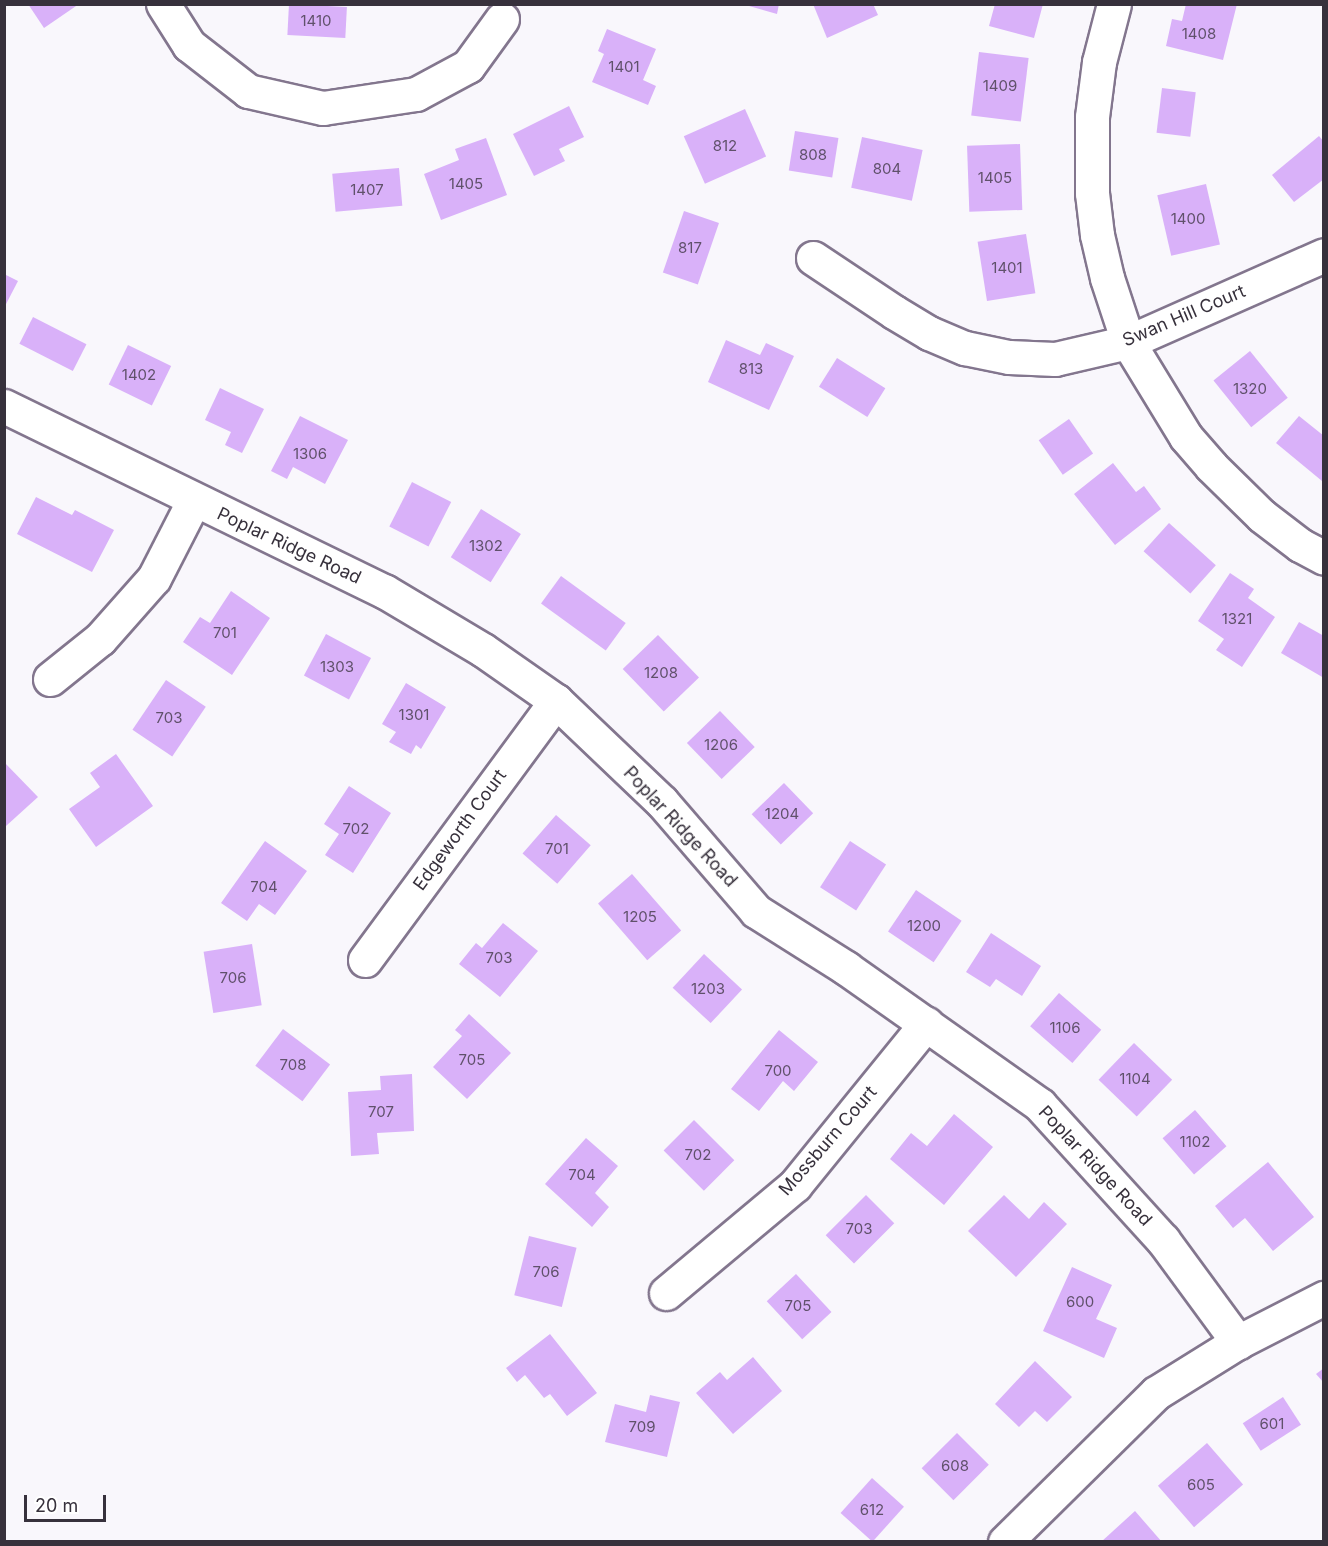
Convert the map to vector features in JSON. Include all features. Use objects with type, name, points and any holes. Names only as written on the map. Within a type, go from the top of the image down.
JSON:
[{"type":"street","points":[[163,4],[189,45],[248,91],[323,108],[416,94],[468,66],[502,19]]},
{"type":"street","points":[[1114,4],[1099,62],[1092,117],[1092,193],[1097,235],[1107,278],[1128,342],[1186,436],[1211,466],[1262,516],[1300,545],[1323,558]]},
{"type":"street","name":"Swan Hill Court","points":[[813,258],[929,333],[965,348],[1009,357],[1055,359],[1128,342],[1323,255]]},
{"type":"street","name":"Poplar Ridge Road","points":[[4,406],[384,591],[483,650],[556,701],[662,802],[756,911],[846,968],[1040,1105],[1163,1240],[1238,1342]]},
{"type":"street","points":[[50,679],[100,639],[154,578],[194,500]]},
{"type":"street","name":"Edgeworth Court","points":[[365,960],[556,701]]},
{"type":"street","name":"Mossburn Court","points":[[666,1293],[795,1185],[926,1024]]},
{"type":"street","points":[[1005,1542],[1156,1393],[1238,1342],[1323,1298]]},
{"type":"building","points":[[28,4],[79,4],[44,28]]},
{"type":"building","points":[[289,4],[347,7],[345,38],[287,35]]},
{"type":"building","points":[[742,4],[779,4],[777,14]]},
{"type":"building","points":[[813,4],[873,4],[878,15],[827,38]]},
{"type":"building","points":[[995,4],[1043,4],[1034,38],[989,26]]},
{"type":"building","points":[[1186,4],[1237,4],[1223,60],[1166,46],[1172,19],[1182,21]]},
{"type":"building","points":[[607,29],[656,49],[643,80],[656,86],[648,105],[592,82],[604,54],[598,51]]},
{"type":"building","points":[[979,52],[1029,58],[1021,122],[971,116]]},
{"type":"building","points":[[1162,88],[1196,92],[1190,137],[1157,133]]},
{"type":"building","points":[[569,106],[584,137],[559,149],[565,161],[534,176],[513,134]]},
{"type":"building","points":[[745,109],[766,157],[705,184],[684,136]]},
{"type":"building","points":[[795,131],[838,138],[832,177],[789,171]]},
{"type":"building","points":[[1319,136],[1324,142],[1324,179],[1294,202],[1272,175]]},
{"type":"building","points":[[862,137],[923,150],[912,201],[851,188]]},
{"type":"building","points":[[486,138],[507,195],[441,220],[424,174],[459,160],[455,149]]},
{"type":"building","points":[[1020,144],[1022,210],[969,212],[967,146]]},
{"type":"building","points":[[399,168],[402,206],[336,212],[332,174]]},
{"type":"building","points":[[1206,184],[1220,244],[1171,256],[1157,195]]},
{"type":"building","points":[[684,211],[719,223],[698,285],[663,272]]},
{"type":"building","points":[[1026,234],[1035,293],[987,301],[978,242]]},
{"type":"building","points":[[4,274],[18,281],[4,308]]},
{"type":"building","points":[[33,317],[86,344],[73,371],[19,344]]},
{"type":"building","points":[[726,340],[760,355],[766,343],[794,356],[769,410],[708,382]]},
{"type":"building","points":[[128,345],[171,366],[152,406],[109,385]]},
{"type":"building","points":[[1250,351],[1288,398],[1251,427],[1213,381]]},
{"type":"building","points":[[837,358],[885,388],[867,417],[819,387]]},
{"type":"building","points":[[220,388],[264,409],[242,453],[225,445],[231,432],[205,420]]},
{"type":"building","points":[[300,416],[348,440],[325,484],[293,467],[287,479],[271,471]]},
{"type":"building","points":[[1299,416],[1324,436],[1322,481],[1276,443]]},
{"type":"building","points":[[1069,419],[1093,453],[1063,475],[1039,440]]},
{"type":"building","points":[[1113,463],[1136,492],[1144,486],[1161,509],[1115,545],[1074,494]]},
{"type":"building","points":[[412,482],[451,502],[429,547],[389,527]]},
{"type":"building","points":[[36,497],[72,515],[75,510],[114,530],[92,572],[17,534]]},
{"type":"building","points":[[481,509],[521,534],[491,582],[451,557]]},
{"type":"building","points":[[1169,523],[1216,565],[1190,593],[1144,551]]},
{"type":"building","points":[[1230,573],[1254,589],[1248,598],[1275,617],[1242,667],[1216,650],[1224,639],[1198,621]]},
{"type":"building","points":[[561,576],[626,623],[606,651],[541,604]]},
{"type":"building","points":[[231,591],[270,618],[232,675],[183,642],[200,617],[210,623]]},
{"type":"building","points":[[1299,622],[1324,636],[1324,678],[1281,653]]},
{"type":"building","points":[[326,634],[371,658],[349,699],[304,675]]},
{"type":"building","points":[[658,635],[699,677],[664,711],[623,669]]},
{"type":"building","points":[[166,680],[206,707],[172,757],[132,730]]},
{"type":"building","points":[[406,683],[446,707],[421,749],[416,745],[411,754],[389,742],[396,732],[382,724]]},
{"type":"building","points":[[720,711],[755,747],[722,779],[687,743]]},
{"type":"building","points":[[116,754],[153,806],[96,847],[69,809],[100,787],[90,773]]},
{"type":"building","points":[[4,762],[38,797],[6,826],[4,824]]},
{"type":"building","points":[[784,783],[813,813],[781,844],[752,814]]},
{"type":"building","points":[[349,786],[391,813],[353,873],[325,855],[339,834],[324,824]]},
{"type":"building","points":[[556,815],[591,845],[557,884],[523,853]]},
{"type":"building","points":[[265,841],[307,871],[275,915],[259,904],[247,921],[221,903]]},
{"type":"building","points":[[850,841],[886,864],[856,911],[820,887]]},
{"type":"building","points":[[632,874],[681,931],[647,960],[598,904]]},
{"type":"building","points":[[916,890],[962,921],[934,962],[888,931]]},
{"type":"building","points":[[503,923],[538,951],[500,997],[459,964],[476,943],[482,948]]},
{"type":"building","points":[[991,933],[1041,966],[1022,996],[996,979],[990,987],[966,972]]},
{"type":"building","points":[[252,944],[262,1005],[213,1013],[204,952]]},
{"type":"building","points":[[704,954],[742,989],[711,1023],[673,988]]},
{"type":"building","points":[[1059,993],[1101,1030],[1072,1063],[1030,1026]]},
{"type":"building","points":[[469,1014],[511,1053],[467,1099],[433,1067],[462,1036],[455,1030]]},
{"type":"building","points":[[283,1029],[330,1065],[302,1101],[255,1066]]},
{"type":"building","points":[[779,1030],[818,1062],[794,1091],[783,1081],[759,1111],[731,1089]]},
{"type":"building","points":[[1134,1043],[1172,1080],[1137,1117],[1099,1080]]},
{"type":"building","points":[[412,1074],[414,1131],[377,1133],[379,1154],[351,1156],[348,1092],[381,1090],[380,1076]]},
{"type":"building","points":[[1195,1110],[1226,1146],[1194,1174],[1163,1138]]},
{"type":"building","points":[[954,1114],[993,1147],[944,1205],[890,1159],[911,1133],[927,1146]]},
{"type":"building","points":[[694,1120],[734,1160],[704,1191],[664,1150]]},
{"type":"building","points":[[586,1138],[618,1166],[595,1193],[609,1207],[592,1227],[545,1184]]},
{"type":"building","points":[[1268,1162],[1314,1217],[1273,1251],[1245,1218],[1233,1228],[1215,1206]]},
{"type":"building","points":[[866,1195],[894,1223],[854,1264],[826,1235]]},
{"type":"building","points":[[1004,1195],[1029,1219],[1044,1202],[1067,1224],[1016,1277],[968,1231]]},
{"type":"building","points":[[529,1236],[577,1248],[562,1307],[514,1295]]},
{"type":"building","points":[[1072,1267],[1112,1285],[1096,1319],[1117,1328],[1104,1358],[1043,1331]]},
{"type":"building","points":[[796,1274],[831,1312],[802,1339],[767,1301]]},
{"type":"building","points":[[550,1334],[597,1393],[567,1416],[550,1394],[544,1398],[525,1375],[517,1382],[506,1368]]},
{"type":"building","points":[[753,1357],[782,1391],[733,1434],[696,1393],[720,1372],[727,1380]]},
{"type":"building","points":[[1035,1361],[1072,1397],[1047,1422],[1035,1411],[1019,1427],[995,1404]]},
{"type":"building","points":[[1324,1368],[1324,1383],[1316,1374]]},
{"type":"building","points":[[650,1395],[680,1402],[667,1457],[605,1442],[615,1404],[646,1412]]},
{"type":"building","points":[[1283,1397],[1301,1425],[1261,1451],[1243,1423]]},
{"type":"building","points":[[957,1433],[989,1465],[953,1500],[922,1468]]},
{"type":"building","points":[[1207,1443],[1243,1485],[1194,1527],[1158,1486]]},
{"type":"building","points":[[872,1478],[904,1507],[873,1542],[841,1513]]},
{"type":"building","points":[[1135,1511],[1162,1542],[1101,1542]]}]
